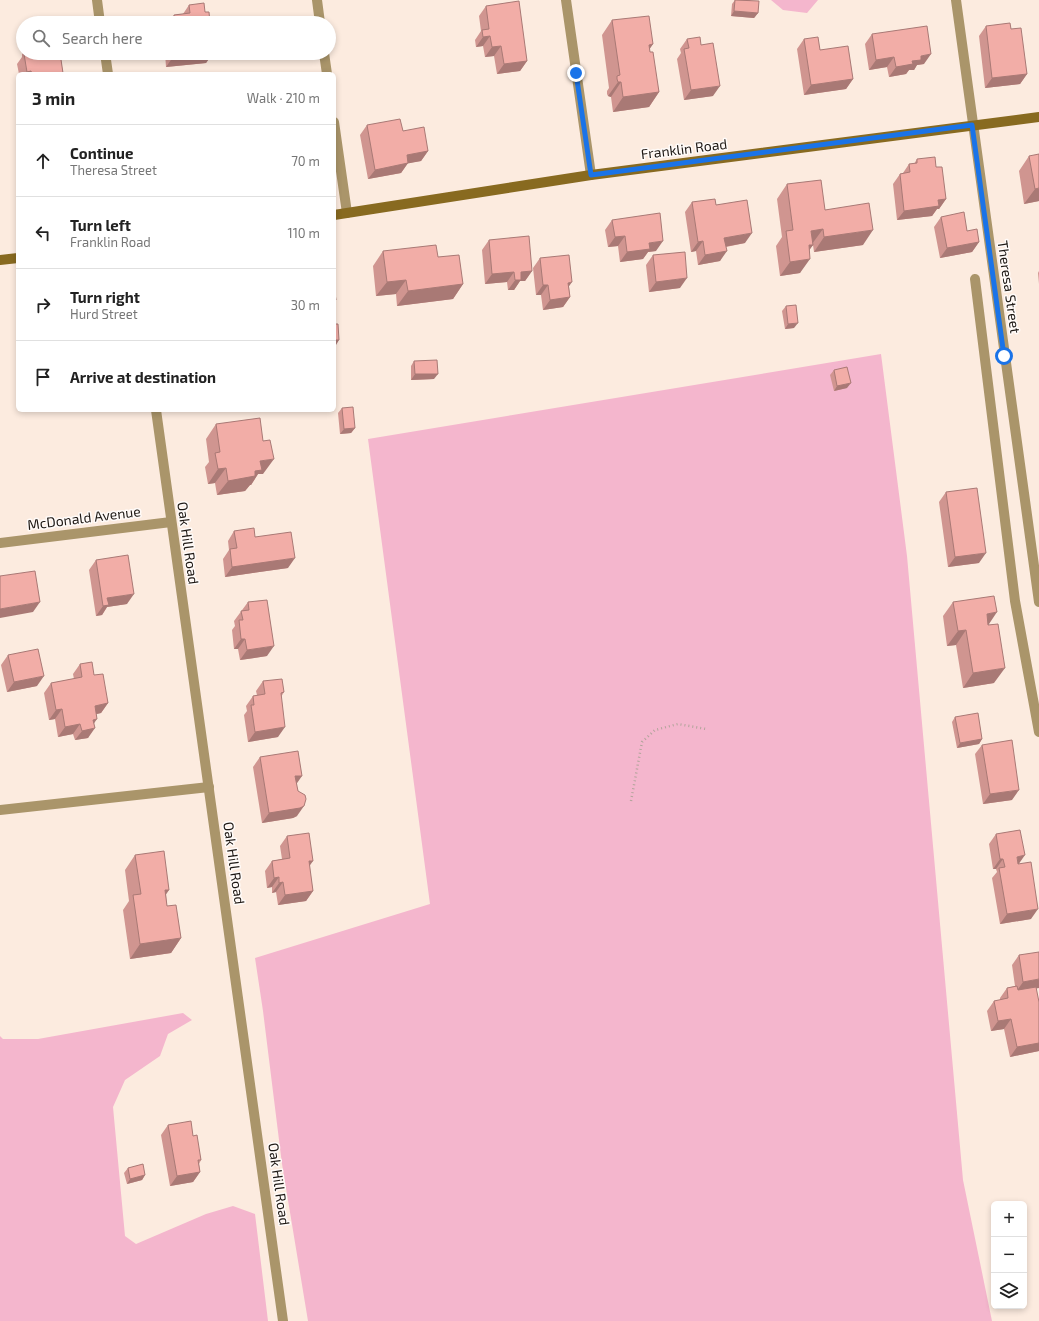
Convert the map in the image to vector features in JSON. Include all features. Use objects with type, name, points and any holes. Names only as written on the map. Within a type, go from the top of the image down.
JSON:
[{"type":"main road","name":"Franklin Road","points":[[336,215],[591,175],[1039,116]]},
{"type":"main road","points":[[0,260],[16,258]]},
{"type":"street","points":[[97,0],[99,16]]},
{"type":"street","points":[[317,0],[319,16]]},
{"type":"street","points":[[566,0],[591,175]]},
{"type":"street","name":"Theresa Street","points":[[956,0],[972,125],[1039,602]]},
{"type":"street","points":[[106,60],[108,72]]},
{"type":"street","points":[[325,60],[327,72]]},
{"type":"street","points":[[336,136],[347,213]]},
{"type":"street","points":[[975,279],[1014,601],[1039,732]]},
{"type":"street","name":"Oak Hill Road","points":[[156,412],[283,1321]]},
{"type":"street","name":"McDonald Avenue","points":[[0,543],[171,522]]},
{"type":"street","points":[[0,810],[209,787]]},
{"type":"path","points":[[631,801],[642,742],[656,730],[678,724],[706,728]]},
{"type":"shaded area","points":[[771,0],[818,0],[807,13],[783,10]]},
{"type":"shaded area","points":[[881,354],[907,556],[963,1180],[992,1321],[308,1321],[282,1164],[255,958],[430,904],[368,439]]},
{"type":"shaded area","points":[[183,1013],[192,1020],[168,1034],[160,1056],[125,1080],[113,1107],[125,1236],[136,1244],[206,1214],[233,1206],[255,1214],[268,1321],[0,1321],[0,1036],[3,1039],[38,1039]]},
{"type":"building","points":[[735,0],[759,1],[758,13],[734,11]]},
{"type":"building","points":[[519,1],[527,61],[504,64],[501,46],[492,47],[490,36],[483,37],[482,30],[489,29],[486,6]]},
{"type":"building","points":[[204,3],[205,12],[209,12],[209,16],[174,16],[190,13],[189,5]]},
{"type":"building","points":[[649,16],[653,44],[649,45],[650,52],[653,52],[659,92],[623,97],[621,82],[618,82],[617,79],[617,76],[620,75],[612,20]]},
{"type":"building","points":[[1010,23],[1011,29],[1021,28],[1027,74],[992,78],[986,26]]},
{"type":"building","points":[[927,26],[931,54],[921,56],[921,60],[912,61],[913,64],[896,67],[894,57],[876,60],[872,34]]},
{"type":"building","points":[[700,37],[701,45],[713,43],[720,86],[691,90],[684,49],[689,48],[687,39]]},
{"type":"building","points":[[818,37],[820,50],[848,46],[853,79],[811,85],[804,39]]},
{"type":"building","points":[[25,60],[61,60],[63,72],[27,72]]},
{"type":"building","points":[[400,119],[403,131],[424,127],[428,151],[407,155],[408,163],[375,170],[367,125]]},
{"type":"building","points":[[1039,154],[1039,188],[1035,189],[1029,156]]},
{"type":"building","points":[[935,157],[936,167],[942,167],[946,199],[938,200],[939,206],[904,211],[900,174],[910,172],[909,164],[917,163],[917,159]]},
{"type":"building","points":[[821,180],[825,210],[869,203],[873,230],[824,237],[823,229],[811,231],[813,245],[809,245],[810,259],[790,262],[786,231],[793,230],[787,184]]},
{"type":"building","points":[[715,199],[716,205],[747,200],[752,233],[724,238],[727,251],[705,255],[703,241],[698,242],[692,202]]},
{"type":"building","points":[[964,212],[967,231],[977,229],[979,242],[947,248],[941,217]]},
{"type":"building","points":[[660,213],[663,241],[649,243],[650,249],[627,252],[625,236],[615,237],[612,220]]},
{"type":"building","points":[[529,236],[532,271],[521,272],[521,280],[515,280],[514,272],[492,274],[489,240]]},
{"type":"building","points":[[436,245],[438,257],[459,255],[463,284],[408,291],[406,280],[387,282],[383,251]]},
{"type":"building","points":[[685,252],[687,278],[656,282],[653,255]]},
{"type":"building","points":[[569,255],[572,282],[568,283],[570,297],[550,300],[548,285],[543,285],[540,258]]},
{"type":"building","points":[[796,305],[798,323],[788,324],[786,306]]},
{"type":"building","points":[[336,324],[338,324],[339,340],[336,340]]},
{"type":"building","points":[[437,360],[438,374],[415,374],[414,361]]},
{"type":"building","points":[[847,367],[851,383],[837,386],[834,370]]},
{"type":"building","points":[[353,407],[355,428],[344,429],[342,408]]},
{"type":"building","points":[[260,418],[263,441],[270,440],[274,459],[260,461],[262,470],[255,471],[255,476],[228,481],[226,468],[218,469],[215,453],[220,452],[216,424]]},
{"type":"building","points":[[977,488],[986,553],[955,557],[946,492]]},
{"type":"building","points":[[254,528],[255,537],[291,532],[295,558],[232,567],[230,549],[237,548],[234,531]]},
{"type":"building","points":[[128,555],[134,594],[107,598],[109,605],[103,606],[96,560]]},
{"type":"building","points":[[35,571],[40,602],[0,609],[0,576]]},
{"type":"building","points":[[994,596],[997,612],[987,614],[988,625],[998,624],[1005,668],[973,673],[966,630],[958,631],[953,602]]},
{"type":"building","points":[[267,600],[274,646],[247,650],[245,639],[241,639],[239,620],[243,620],[241,611],[249,610],[248,602]]},
{"type":"building","points":[[38,649],[44,676],[14,682],[8,655]]},
{"type":"building","points":[[92,662],[94,675],[103,674],[108,703],[95,706],[97,719],[93,720],[95,728],[82,731],[80,724],[65,727],[62,709],[56,710],[51,683],[82,677],[80,664]]},
{"type":"building","points":[[282,679],[284,692],[281,693],[285,727],[255,732],[251,705],[254,705],[253,696],[265,694],[263,681]]},
{"type":"building","points":[[978,713],[982,739],[960,743],[955,717]]},
{"type":"building","points":[[1012,740],[1019,790],[990,794],[982,745]]},
{"type":"building","points":[[298,751],[302,776],[295,776],[298,791],[305,795],[306,799],[304,806],[269,813],[260,757]]},
{"type":"building","points":[[1020,830],[1025,855],[1017,857],[1018,864],[1031,862],[1038,909],[1007,914],[999,868],[1005,867],[1003,859],[1000,859],[996,834]]},
{"type":"building","points":[[309,833],[313,861],[309,861],[313,891],[285,895],[283,882],[279,883],[279,877],[274,878],[272,861],[290,858],[287,836]]},
{"type":"building","points":[[164,851],[169,890],[165,890],[167,906],[176,905],[181,938],[140,944],[133,895],[141,894],[135,855]]},
{"type":"building","points":[[1039,952],[1039,979],[1023,982],[1019,955]]},
{"type":"building","points":[[1017,986],[1018,990],[1036,987],[1039,1002],[1039,1043],[1017,1047],[1011,1019],[998,1021],[994,1001],[1008,998],[1007,988]]},
{"type":"building","points":[[191,1121],[193,1136],[197,1135],[201,1160],[198,1160],[200,1172],[177,1176],[168,1125]]},
{"type":"building","points":[[143,1164],[145,1175],[130,1179],[128,1168]]},
{"type":"route","points":[[576,73],[591,175],[972,125],[1004,356]]}]
